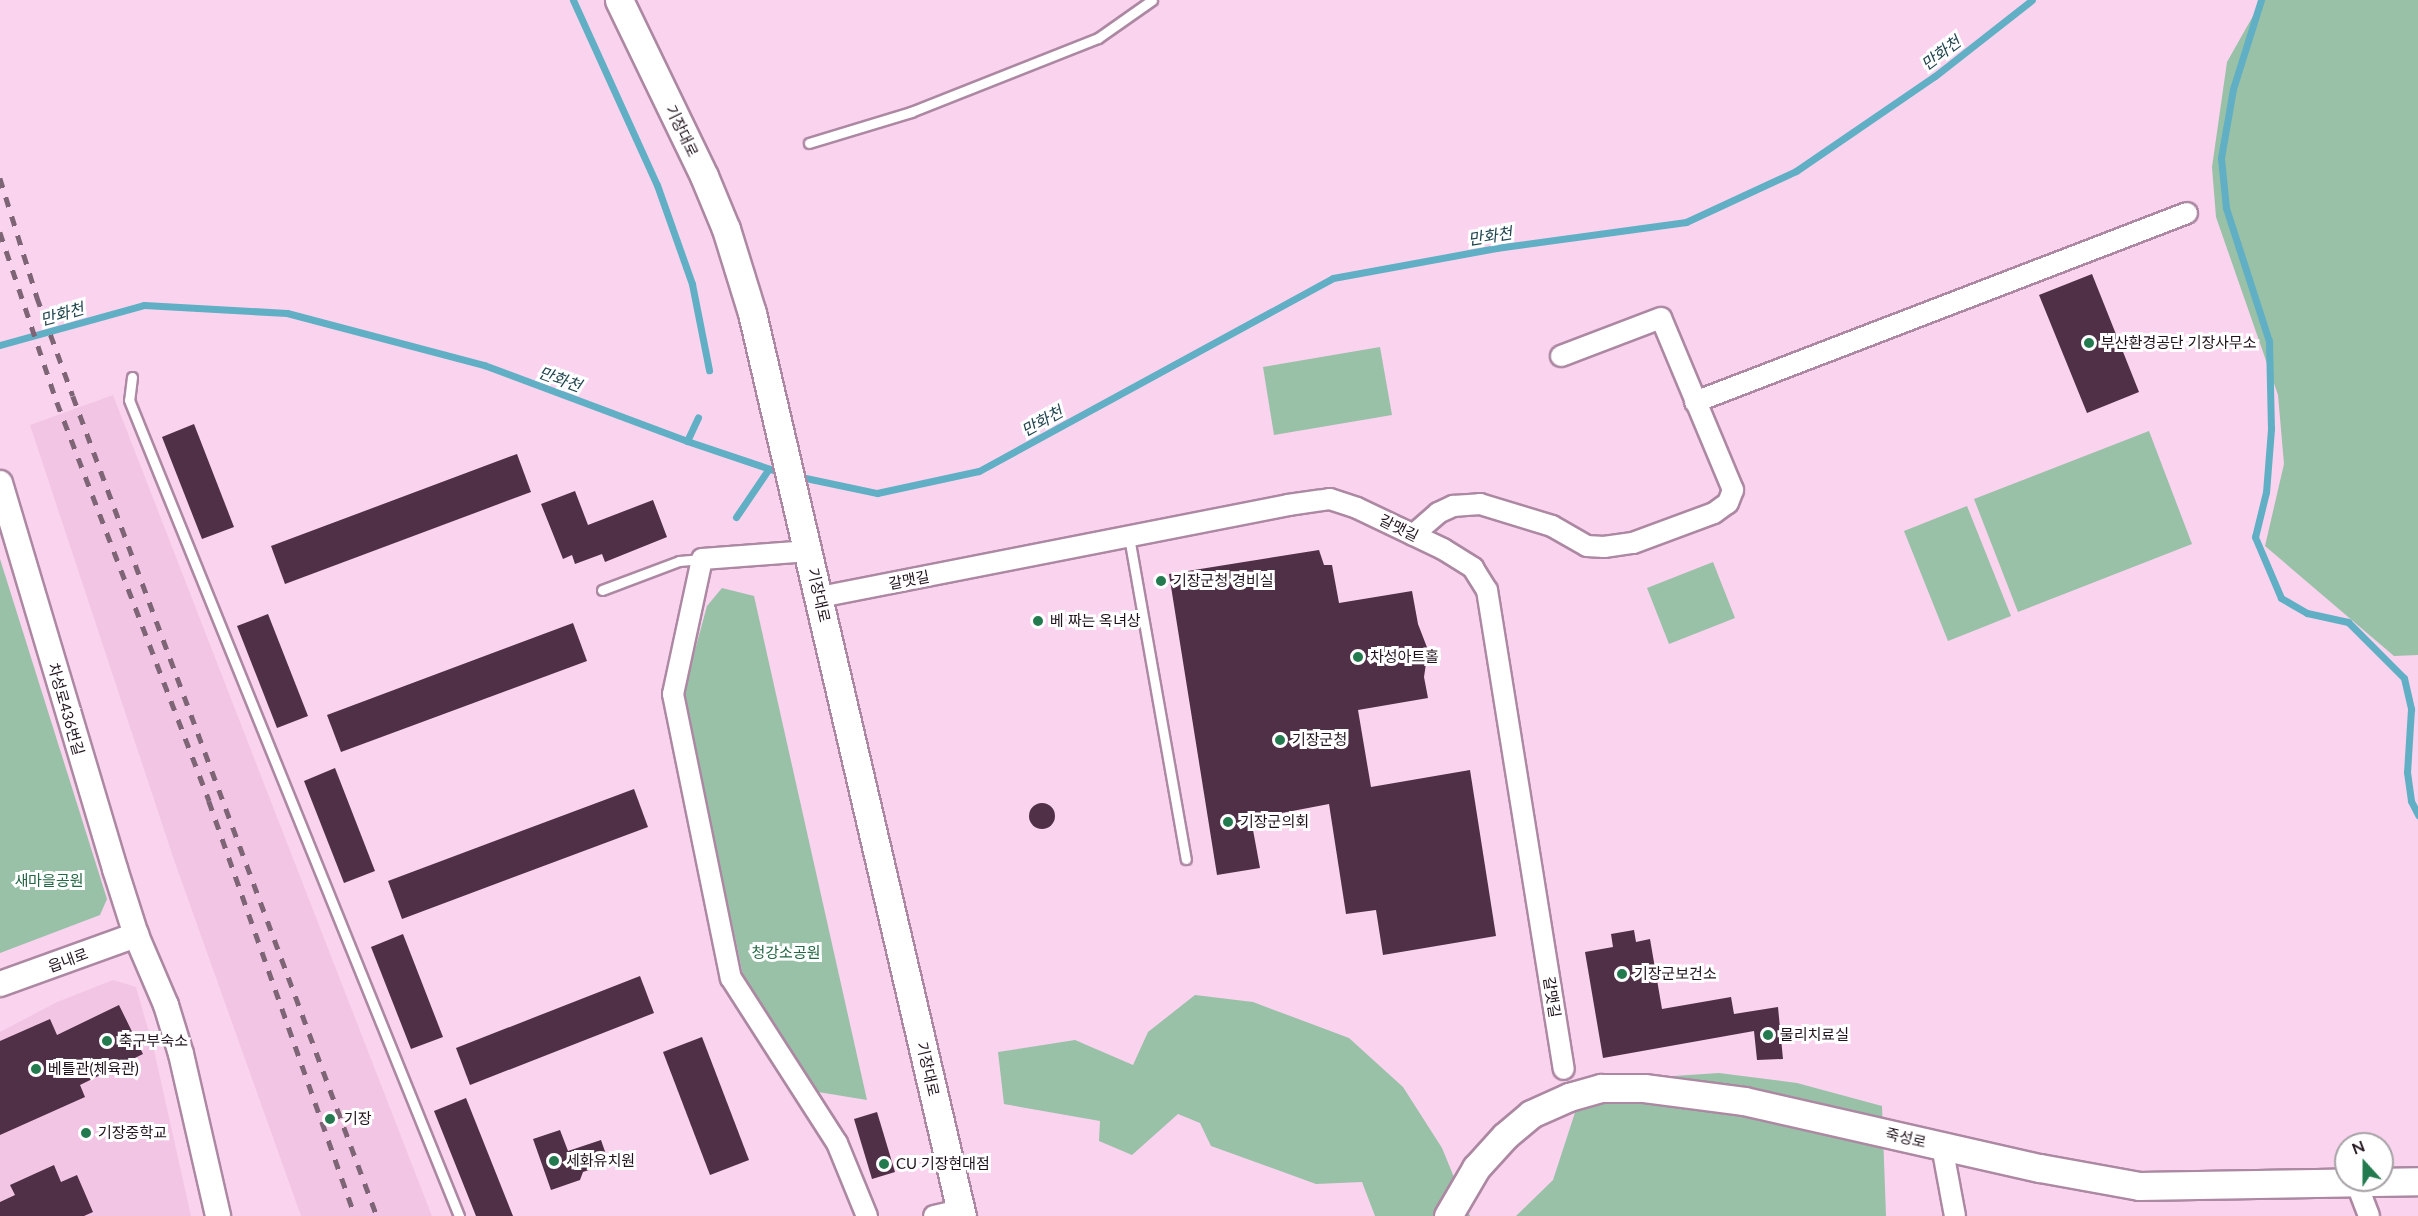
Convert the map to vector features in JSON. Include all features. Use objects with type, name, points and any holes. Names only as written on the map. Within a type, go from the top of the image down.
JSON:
[{"type":"main road","name":"기장대로","points":[[619,0],[704,176],[726,229],[752,313],[962,1213]]},
{"type":"main road","name":"죽성로","points":[[1448,1216],[1476,1168],[1505,1136],[1531,1114],[1569,1097],[1601,1088],[1644,1088],[1744,1101],[1942,1146],[2105,1176],[2139,1186],[2334,1182]]},
{"type":"main road","name":"죽성로","points":[[2394,1181],[2418,1181]]},
{"type":"street","points":[[1695,402],[2187,213]]},
{"type":"street","points":[[1413,535],[1438,513],[1453,506],[1472,504],[1506,511],[1552,526],[1587,546],[1604,548],[1633,543],[1720,510],[1731,500],[1733,490],[1661,318],[1561,356]]},
{"type":"street","name":"차성로436번길","points":[[0,483],[77,749],[136,934],[166,1005],[181,1054],[218,1216]]},
{"type":"street","name":"갈맷길","points":[[820,597],[1288,505],[1330,499],[1357,508],[1413,535],[1473,568],[1487,590],[1564,1069]]},
{"type":"street","points":[[807,546],[702,559],[674,694],[731,978],[837,1143],[867,1216]]},
{"type":"street","name":"읍내로","points":[[0,984],[136,934]]},
{"type":"street","points":[[1942,1146],[1955,1216]]},
{"type":"street","points":[[2360,1192],[2369,1216]]},
{"type":"street","name":"기장대로","points":[[934,1216],[962,1213]]},
{"type":"lane","points":[[809,143],[910,112],[1098,38],[1152,0]]},
{"type":"lane","points":[[132,377],[129,400],[459,1216]]},
{"type":"lane","points":[[1129,537],[1186,859]]},
{"type":"lane","points":[[602,590],[679,561],[702,559]]},
{"type":"shaded area","points":[[113,395],[432,1216],[301,1216],[174,860],[30,425]]},
{"type":"shaded area","name":"기장중학교","points":[[113,980],[136,987],[154,1050],[191,1216],[0,1216],[0,1032],[57,1002]]},
{"type":"green space","points":[[2262,0],[2418,0],[2418,655],[2394,656],[2265,546],[2284,464],[2278,395],[2216,217],[2212,167],[2227,62]]},
{"type":"green space","points":[[1380,347],[1392,415],[1274,435],[1263,367]]},
{"type":"green space","points":[[2149,431],[2192,544],[2018,612],[1974,499]]},
{"type":"green space","points":[[1967,506],[2011,616],[1948,641],[1904,531]]},
{"type":"green space","name":"새마을공원","points":[[0,559],[107,899],[100,915],[0,953]]},
{"type":"green space","points":[[1713,562],[1735,618],[1669,644],[1647,588]]},
{"type":"green space","name":"청강소공원","points":[[722,588],[754,596],[867,1100],[818,1092],[743,975],[683,694],[707,606]]},
{"type":"green space","points":[[1195,995],[1253,1002],[1349,1038],[1403,1087],[1442,1148],[1470,1216],[1375,1216],[1362,1182],[1316,1184],[1211,1146],[1200,1123],[1178,1114],[1132,1155],[1099,1141],[1100,1121],[1004,1104],[998,1052],[1075,1040],[1133,1065],[1148,1032]]},
{"type":"green space","points":[[1719,1073],[1797,1083],[1882,1106],[1886,1216],[1516,1216],[1553,1180],[1583,1088],[1643,1078]]},
{"type":"building","name":"부산환경공단 기장사무소","points":[[2092,274],[2139,392],[2087,413],[2039,295]]},
{"type":"building","points":[[194,424],[234,527],[202,539],[162,437]]},
{"type":"building","points":[[517,454],[531,492],[285,584],[271,546]]},
{"type":"building","points":[[575,491],[588,525],[653,500],[667,537],[605,562],[602,554],[575,564],[572,555],[563,559],[541,504]]},
{"type":"building","name":"기장군청","points":[[1319,550],[1324,565],[1332,565],[1339,603],[1412,591],[1418,624],[1428,650],[1424,677],[1428,698],[1358,710],[1371,787],[1470,770],[1496,936],[1383,955],[1376,910],[1346,914],[1329,804],[1251,819],[1260,868],[1217,875],[1169,574]]},
{"type":"building","points":[[268,614],[308,716],[277,728],[237,626]]},
{"type":"building","points":[[573,623],[587,661],[341,752],[327,715]]},
{"type":"building","points":[[335,768],[375,871],[344,883],[304,781]]},
{"type":"building","points":[[634,789],[648,827],[402,919],[388,881]]},
{"type":"building","points":[[1042,803],[1051,807],[1055,816],[1051,825],[1042,829],[1033,825],[1029,816],[1033,807]]},
{"type":"building","name":"기장군보건소","points":[[1634,930],[1636,942],[1650,939],[1662,1009],[1731,997],[1734,1014],[1778,1007],[1783,1059],[1757,1060],[1754,1031],[1603,1058],[1585,952],[1613,947],[1611,934]]},
{"type":"building","points":[[403,934],[443,1037],[411,1049],[371,947]]},
{"type":"building","points":[[640,976],[654,1013],[470,1085],[456,1048]]},
{"type":"building","name":"베틀관(체육관)","points":[[119,1005],[143,1054],[80,1085],[85,1097],[0,1135],[0,1041],[50,1019],[57,1035]]},
{"type":"building","points":[[702,1037],[749,1160],[710,1175],[663,1052]]},
{"type":"building","points":[[466,1098],[513,1216],[476,1216],[434,1111]]},
{"type":"building","points":[[877,1112],[895,1172],[872,1179],[854,1119]]},
{"type":"building","points":[[560,1130],[568,1151],[601,1140],[609,1163],[583,1172],[580,1180],[551,1190],[533,1139]]},
{"type":"building","name":"기장중학교","points":[[54,1165],[61,1182],[77,1175],[93,1212],[84,1216],[0,1216],[0,1202],[15,1195],[10,1185]]},
{"type":"waterway","points":[[573,0],[657,185],[692,284],[709,370]]},
{"type":"waterway","name":"만화천","points":[[796,476],[877,493],[979,471],[1333,278],[1496,248],[1686,222],[1796,171],[1935,76],[2032,0]]},
{"type":"waterway","points":[[2261,0],[2233,89],[2221,158],[2226,208],[2269,341],[2271,429],[2266,492],[2255,537],[2281,598],[2307,613],[2348,622],[2404,678],[2411,709],[2407,772],[2411,801],[2418,815]]},
{"type":"waterway","name":"만화천","points":[[0,345],[144,305],[287,313],[484,365],[687,441],[782,473]]},
{"type":"waterway","points":[[687,441],[698,417]]},
{"type":"waterway","points":[[736,517],[768,470]]},
{"type":"railway","points":[[0,178],[37,297],[377,1216]]},
{"type":"railway","points":[[0,232],[57,402],[209,801],[355,1216]]},
{"type":"place","name":"부산환경공단 기장사무소","points":[[2089,343]]},
{"type":"place","name":"기장군청 경비실","points":[[1161,581]]},
{"type":"place","name":"베 짜는 옥녀상","points":[[1038,621]]},
{"type":"place","name":"차성아트홀","points":[[1358,657]]},
{"type":"place","name":"기장군청","points":[[1280,740]]},
{"type":"place","name":"기장군의회","points":[[1228,822]]},
{"type":"place","name":"기장군보건소","points":[[1622,974]]},
{"type":"place","name":"물리치료실","points":[[1768,1035]]},
{"type":"place","name":"축구부숙소","points":[[107,1041]]},
{"type":"place","name":"베틀관(체육관)","points":[[36,1069]]},
{"type":"place","name":"기장","points":[[330,1119]]},
{"type":"place","name":"기장중학교","points":[[86,1133]]},
{"type":"place","name":"세화유치원","points":[[554,1161]]},
{"type":"place","name":"CU 기장현대점","points":[[884,1164]]}]
